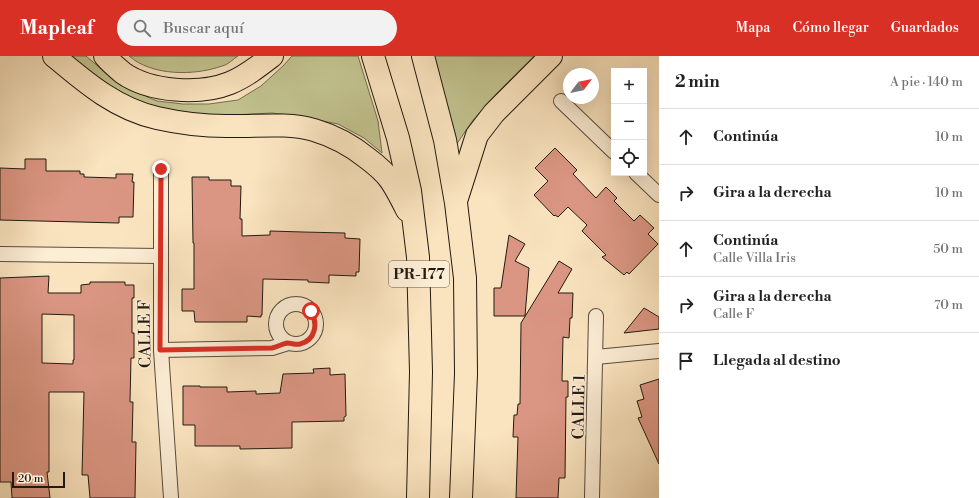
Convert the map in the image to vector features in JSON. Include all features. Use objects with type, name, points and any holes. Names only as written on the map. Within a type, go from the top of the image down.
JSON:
[{"type":"main road","points":[[54,56],[82,80],[107,98],[155,118],[184,123],[225,126],[283,126],[312,130],[337,138],[354,147],[376,165],[390,180],[414,222]]},
{"type":"main road","points":[[105,56],[124,73],[149,84],[186,91],[231,83],[247,74],[272,56]]},
{"type":"main road","name":"PR-177","points":[[374,56],[398,138],[410,191],[418,257],[421,372],[418,498]]},
{"type":"main road","name":"PR-177","points":[[423,56],[445,140],[456,203],[465,278],[466,374],[461,498]]},
{"type":"main road","points":[[456,203],[477,135],[494,113],[551,56]]},
{"type":"street","points":[[561,101],[611,149]]},
{"type":"street","name":"CALLE F","points":[[161,169],[160,350],[171,498]]},
{"type":"street","points":[[639,176],[659,195]]},
{"type":"street","points":[[0,254],[160,256]]},
{"type":"street","name":"CALLE 1","points":[[592,498],[596,316]]},
{"type":"street","points":[[160,350],[272,348],[288,343]]},
{"type":"street","points":[[596,356],[659,352]]},
{"type":"green space","points":[[61,56],[86,56],[120,85],[157,101],[183,104],[209,104],[238,100],[261,86],[292,56],[358,56],[378,121],[382,153],[364,138],[338,124],[298,116],[272,113],[212,116],[149,111]]},
{"type":"green space","points":[[129,56],[238,56],[224,65],[211,69],[186,73],[161,71],[138,63]]},
{"type":"green space","points":[[431,56],[534,56],[496,94],[473,120],[456,145]]},
{"type":"building","points":[[555,148],[577,170],[573,174],[596,198],[606,187],[617,198],[614,201],[634,221],[640,215],[654,228],[648,234],[658,244],[629,274],[627,272],[624,275],[602,257],[606,255],[582,231],[587,225],[568,207],[558,217],[555,215],[554,216],[534,195],[548,181],[535,168]]},
{"type":"building","points":[[25,159],[46,159],[46,171],[80,171],[80,174],[84,174],[84,177],[116,178],[116,174],[133,174],[133,217],[119,217],[119,223],[0,220],[0,168],[25,169]]},
{"type":"building","points":[[192,177],[209,177],[209,180],[231,180],[231,186],[241,186],[240,219],[242,219],[242,236],[270,235],[270,231],[345,233],[345,238],[360,239],[359,272],[356,272],[356,276],[329,275],[329,283],[308,282],[308,280],[263,279],[261,317],[247,316],[247,322],[195,322],[194,311],[182,311],[182,289],[194,289]]},
{"type":"building","points":[[509,235],[525,244],[515,261],[529,268],[525,316],[494,316],[494,288],[501,288]]},
{"type":"building","points":[[559,261],[572,269],[558,293],[573,293],[572,318],[570,318],[569,338],[563,337],[562,381],[568,381],[568,397],[566,397],[565,478],[559,478],[558,498],[516,498],[518,437],[513,437],[514,415],[517,415],[518,404],[520,404],[521,323]]},
{"type":"building","points":[[49,276],[48,293],[81,293],[81,285],[90,284],[90,282],[125,282],[125,285],[134,285],[134,298],[132,298],[132,333],[134,333],[134,358],[131,358],[130,402],[133,402],[132,442],[136,442],[135,498],[90,498],[88,475],[82,475],[84,392],[49,392],[49,472],[47,472],[50,498],[12,498],[11,482],[0,482],[0,278]],"holes":[[[42,314],[74,315],[73,364],[42,363]]]},
{"type":"building","points":[[644,308],[659,317],[659,329],[624,333]]},
{"type":"building","points":[[330,368],[330,375],[345,374],[346,416],[344,417],[344,421],[292,422],[292,448],[240,449],[240,446],[195,446],[195,425],[183,425],[183,386],[227,387],[227,392],[256,391],[256,394],[280,393],[283,374],[314,373],[313,369]]},
{"type":"building","points":[[659,379],[659,464],[638,418],[642,417],[637,401],[644,399],[640,385]]},
{"type":"route","points":[[161,169],[160,350],[272,348],[288,343],[294,345],[301,344],[312,336],[315,330],[316,323],[311,311]]}]
